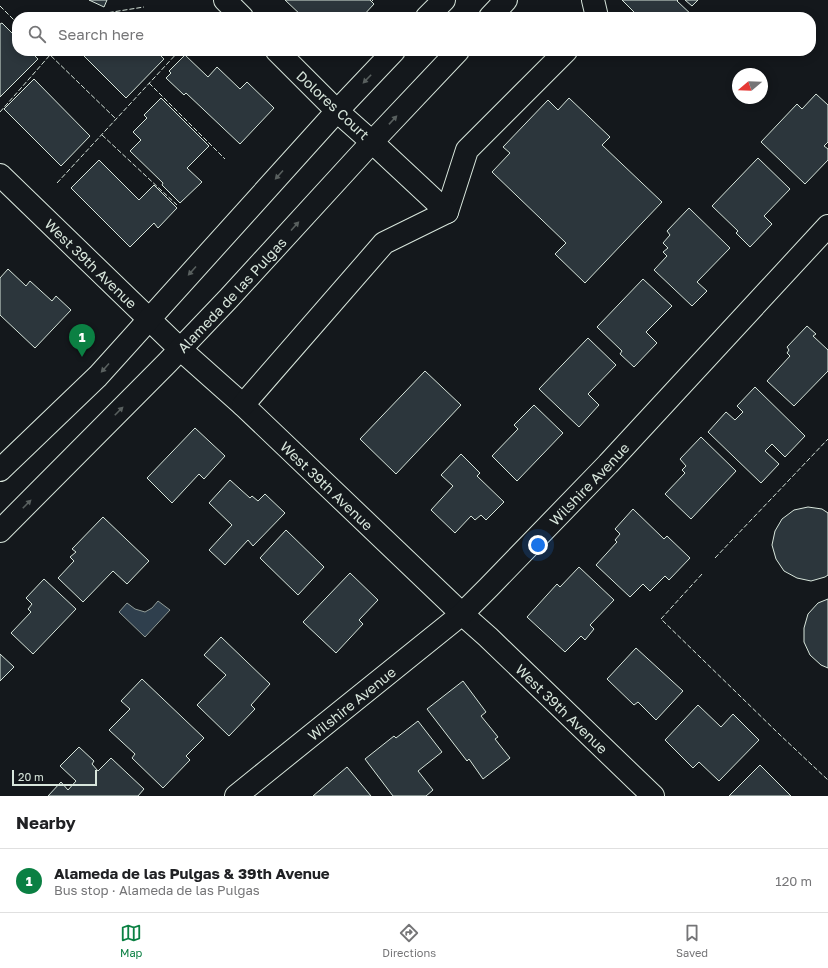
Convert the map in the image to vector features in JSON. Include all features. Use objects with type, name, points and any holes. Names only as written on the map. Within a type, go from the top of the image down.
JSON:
[{"type":"street","points":[[225,0],[237,12]]},
{"type":"street","points":[[432,12],[444,0]]},
{"type":"street","points":[[495,12],[506,0]]},
{"type":"street","points":[[593,0],[596,12]]},
{"type":"street","name":"Dolores Court","points":[[282,56],[337,111],[447,212]]},
{"type":"street","points":[[0,470],[98,376],[337,111],[389,56]]},
{"type":"street","name":"Alameda de las Pulgas","points":[[0,532],[229,298],[453,56]]},
{"type":"street","points":[[243,406],[384,243],[447,212],[466,150],[561,56]]},
{"type":"street","name":"West 39th Avenue","points":[[0,175],[180,349],[243,406],[488,637],[653,796]]},
{"type":"street","name":"Wilshire Avenue","points":[[236,796],[462,614],[608,464],[828,226]]},
{"type":"water","points":[[158,601],[170,610],[145,637],[119,612],[127,603],[135,609],[145,612],[152,608]]},
{"type":"building","points":[[89,0],[107,0],[104,7]]},
{"type":"building","points":[[285,0],[370,0],[374,4],[367,12],[298,12]]},
{"type":"building","points":[[622,0],[678,0],[677,1],[689,12],[634,12]]},
{"type":"building","points":[[685,0],[698,0],[692,6]]},
{"type":"building","points":[[2,23],[12,33],[12,56],[35,56],[38,59],[0,97],[0,24]]},
{"type":"building","points":[[84,56],[161,56],[164,59],[126,98]]},
{"type":"building","points":[[184,56],[186,56],[208,77],[217,67],[240,89],[247,82],[274,108],[240,144],[186,93],[184,95],[166,78],[171,73],[169,71]]},
{"type":"building","points":[[34,79],[90,136],[61,166],[4,109]]},
{"type":"building","points":[[816,94],[828,105],[828,142],[824,146],[828,149],[828,160],[805,184],[761,142],[797,104],[802,109]]},
{"type":"building","points":[[161,98],[209,146],[187,168],[202,182],[180,203],[162,185],[163,183],[130,151],[141,140],[133,132],[147,118],[144,115]]},
{"type":"building","points":[[569,98],[610,137],[602,145],[662,202],[585,283],[555,254],[566,243],[492,172],[510,153],[503,147],[548,100],[558,110]]},
{"type":"building","points":[[758,158],[790,189],[764,216],[772,224],[750,247],[736,233],[738,231],[712,206]]},
{"type":"building","points":[[99,160],[139,200],[154,185],[177,208],[158,228],[154,223],[130,247],[71,188]]},
{"type":"building","points":[[689,208],[730,248],[697,282],[707,291],[692,306],[654,270],[667,256],[663,252],[668,248],[663,243],[670,235],[667,231]]},
{"type":"building","points":[[8,269],[26,286],[30,281],[52,301],[56,296],[71,310],[35,348],[0,315],[0,278]]},
{"type":"building","points":[[643,279],[672,306],[646,332],[657,343],[634,367],[620,354],[622,351],[597,327]]},
{"type":"building","points":[[807,326],[816,334],[813,336],[828,350],[828,371],[794,406],[767,381],[790,356],[787,353],[789,350],[787,347]]},
{"type":"building","points":[[588,338],[616,365],[588,394],[599,405],[579,427],[539,389]]},
{"type":"building","points":[[425,371],[461,405],[396,474],[360,439]]},
{"type":"building","points":[[755,387],[805,436],[785,457],[772,444],[765,451],[779,464],[761,483],[708,432],[726,412],[735,420],[743,412],[737,406]]},
{"type":"building","points":[[534,405],[563,433],[517,481],[492,456],[518,429],[514,425]]},
{"type":"building","points":[[195,428],[225,456],[204,479],[199,474],[172,503],[147,478]]},
{"type":"building","points":[[701,437],[736,471],[691,519],[665,494],[685,473],[682,470],[686,466],[680,459]]},
{"type":"building","points":[[461,454],[480,473],[477,476],[504,502],[486,520],[481,515],[475,520],[471,516],[455,533],[431,510],[453,486],[441,475]]},
{"type":"building","points":[[230,480],[250,498],[252,496],[258,501],[265,494],[285,513],[253,546],[248,540],[225,565],[209,550],[232,525],[209,503]]},
{"type":"building","points":[[808,507],[822,509],[828,513],[828,575],[811,581],[797,578],[784,571],[776,559],[772,545],[775,531],[782,519],[794,510]]},
{"type":"building","points":[[633,509],[664,539],[667,536],[690,558],[669,580],[665,576],[650,591],[643,584],[630,597],[596,565],[617,542],[615,540],[620,534],[615,529]]},
{"type":"building","points":[[103,517],[149,561],[127,584],[113,571],[83,602],[58,578],[74,561],[70,557],[76,552],[72,549]]},
{"type":"building","points":[[286,530],[324,567],[298,595],[260,558]]},
{"type":"building","points":[[579,567],[614,600],[590,625],[594,629],[585,640],[581,636],[565,652],[527,617],[557,584],[560,587]]},
{"type":"building","points":[[350,573],[378,600],[359,620],[363,624],[336,653],[303,622]]},
{"type":"building","points":[[44,579],[76,609],[33,654],[11,633],[31,612],[28,609],[32,604],[26,598]]},
{"type":"building","points":[[828,599],[828,668],[821,665],[810,655],[804,642],[804,628],[808,614],[818,603]]},
{"type":"building","points":[[221,637],[270,684],[251,705],[255,709],[229,736],[197,705],[226,675],[204,655]]},
{"type":"building","points":[[636,648],[683,691],[656,720],[638,702],[634,705],[607,679]]},
{"type":"building","points":[[0,654],[14,667],[0,681]]},
{"type":"building","points":[[142,679],[204,738],[186,756],[190,760],[163,788],[132,758],[135,754],[109,730],[130,709],[121,701]]},
{"type":"building","points":[[463,681],[486,712],[481,716],[498,737],[495,739],[510,758],[483,779],[469,759],[467,761],[427,709]]},
{"type":"building","points":[[698,705],[721,727],[733,714],[759,740],[719,781],[699,762],[693,768],[665,740]]},
{"type":"building","points":[[418,721],[442,752],[418,771],[433,790],[426,796],[393,796],[365,759],[394,736],[396,738]]},
{"type":"building","points":[[79,747],[94,761],[92,764],[98,771],[111,758],[144,789],[138,796],[48,796],[61,782],[68,790],[76,781],[60,766]]},
{"type":"building","points":[[760,765],[791,796],[729,796]]},
{"type":"building","points":[[347,767],[371,796],[313,796]]},
{"type":"fence","points":[[0,6],[12,18]]},
{"type":"fence","points":[[112,12],[144,7]]},
{"type":"fence","points":[[0,112],[49,56]]},
{"type":"fence","points":[[51,56],[116,119]]},
{"type":"fence","points":[[57,183],[174,56]]},
{"type":"fence","points":[[149,83],[225,159]]},
{"type":"fence","points":[[102,135],[177,205]]},
{"type":"fence","points":[[715,558],[828,439]]},
{"type":"fence","points":[[702,574],[661,619],[828,780]]},
{"type":"place","name":"Alameda de las Pulgas & 39th Avenue","points":[[82,357]]}]
